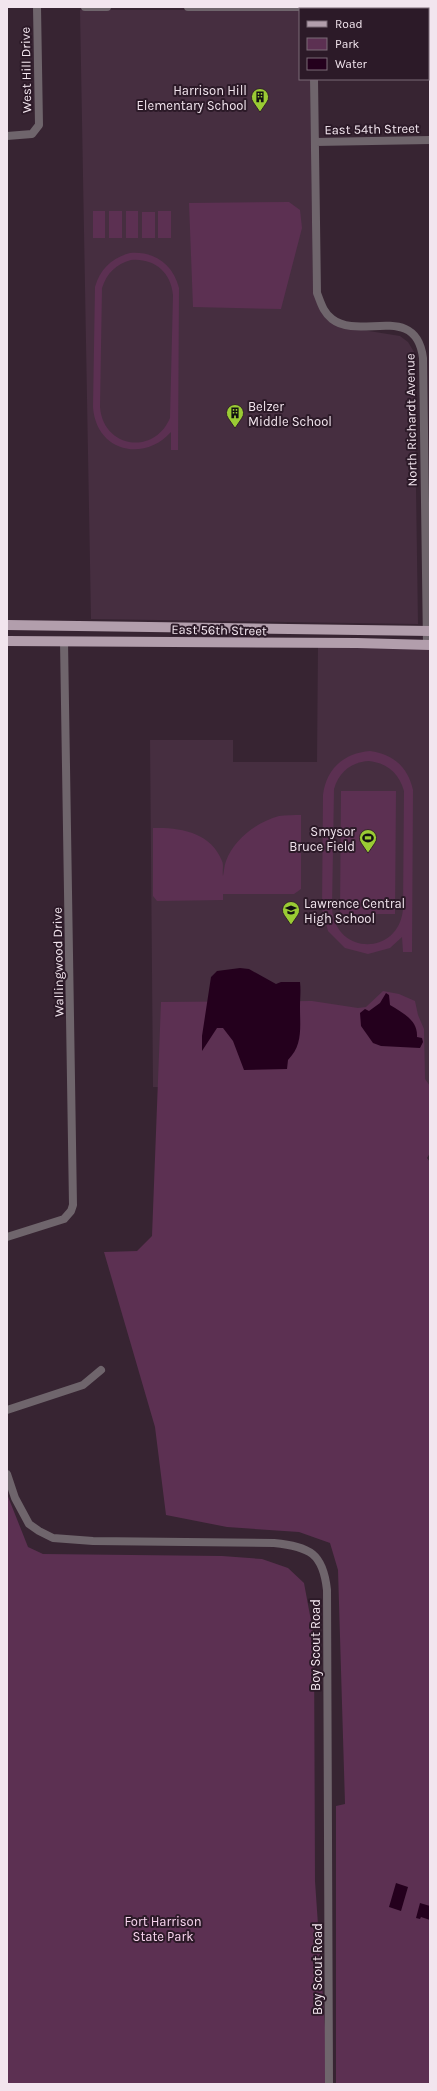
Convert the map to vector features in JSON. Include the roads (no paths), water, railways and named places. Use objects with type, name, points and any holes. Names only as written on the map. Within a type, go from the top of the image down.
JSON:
[{"type":"main road","name":"East 56th Street","points":[[7,625],[428,630]]},
{"type":"main road","name":"East 56th Street","points":[[7,641],[357,643],[429,646]]},
{"type":"street","name":"West Hill Drive","points":[[7,136],[27,136],[34,132],[39,121],[37,7]]},
{"type":"street","points":[[84,7],[107,7]]},
{"type":"street","points":[[188,7],[344,7]]},
{"type":"street","name":"North Richardt Avenue","points":[[314,80],[317,293],[321,306],[333,320],[347,325],[395,325],[405,329],[416,337],[421,346],[423,358],[429,646]]},
{"type":"street","name":"East 54th Street","points":[[315,142],[430,140]]},
{"type":"street","points":[[181,628],[181,643]]},
{"type":"street","name":"Wallingwood Drive","points":[[7,1237],[64,1218],[72,1211],[73,1205],[64,642]]},
{"type":"street","points":[[7,1410],[83,1385],[101,1370]]},
{"type":"street","name":"Boy Scout Road","points":[[7,1474],[15,1498],[29,1524],[53,1538],[93,1541],[274,1542],[301,1548],[310,1552],[320,1562],[325,1576],[327,1590],[329,2084]]},
{"type":"water","points":[[240,968],[249,969],[276,984],[281,982],[300,982],[300,1036],[293,1054],[288,1060],[287,1069],[244,1070],[233,1041],[223,1028],[217,1028],[202,1051],[202,1036],[211,977],[217,971]]},
{"type":"water","points":[[386,993],[389,995],[390,1005],[405,1014],[415,1026],[417,1037],[422,1038],[423,1042],[420,1048],[381,1046],[373,1043],[361,1026],[360,1013],[365,1009],[369,1011],[380,1003]]},
{"type":"water","points":[[396,1883],[408,1887],[401,1911],[389,1907]]},
{"type":"water","points":[[420,1903],[430,1906],[430,1920],[421,1917],[420,1919],[416,1918]]},
{"type":"place","name":"Harrison Hill Elementary School","points":[[260,112]]},
{"type":"place","name":"Belzer Middle School","points":[[235,428]]},
{"type":"place","name":"Smysor Bruce Field","points":[[368,853]]},
{"type":"place","name":"Lawrence Central High School","points":[[291,925]]},
{"type":"park label","name":"Fort Harrison State Park","points":[[163,1928]]}]
